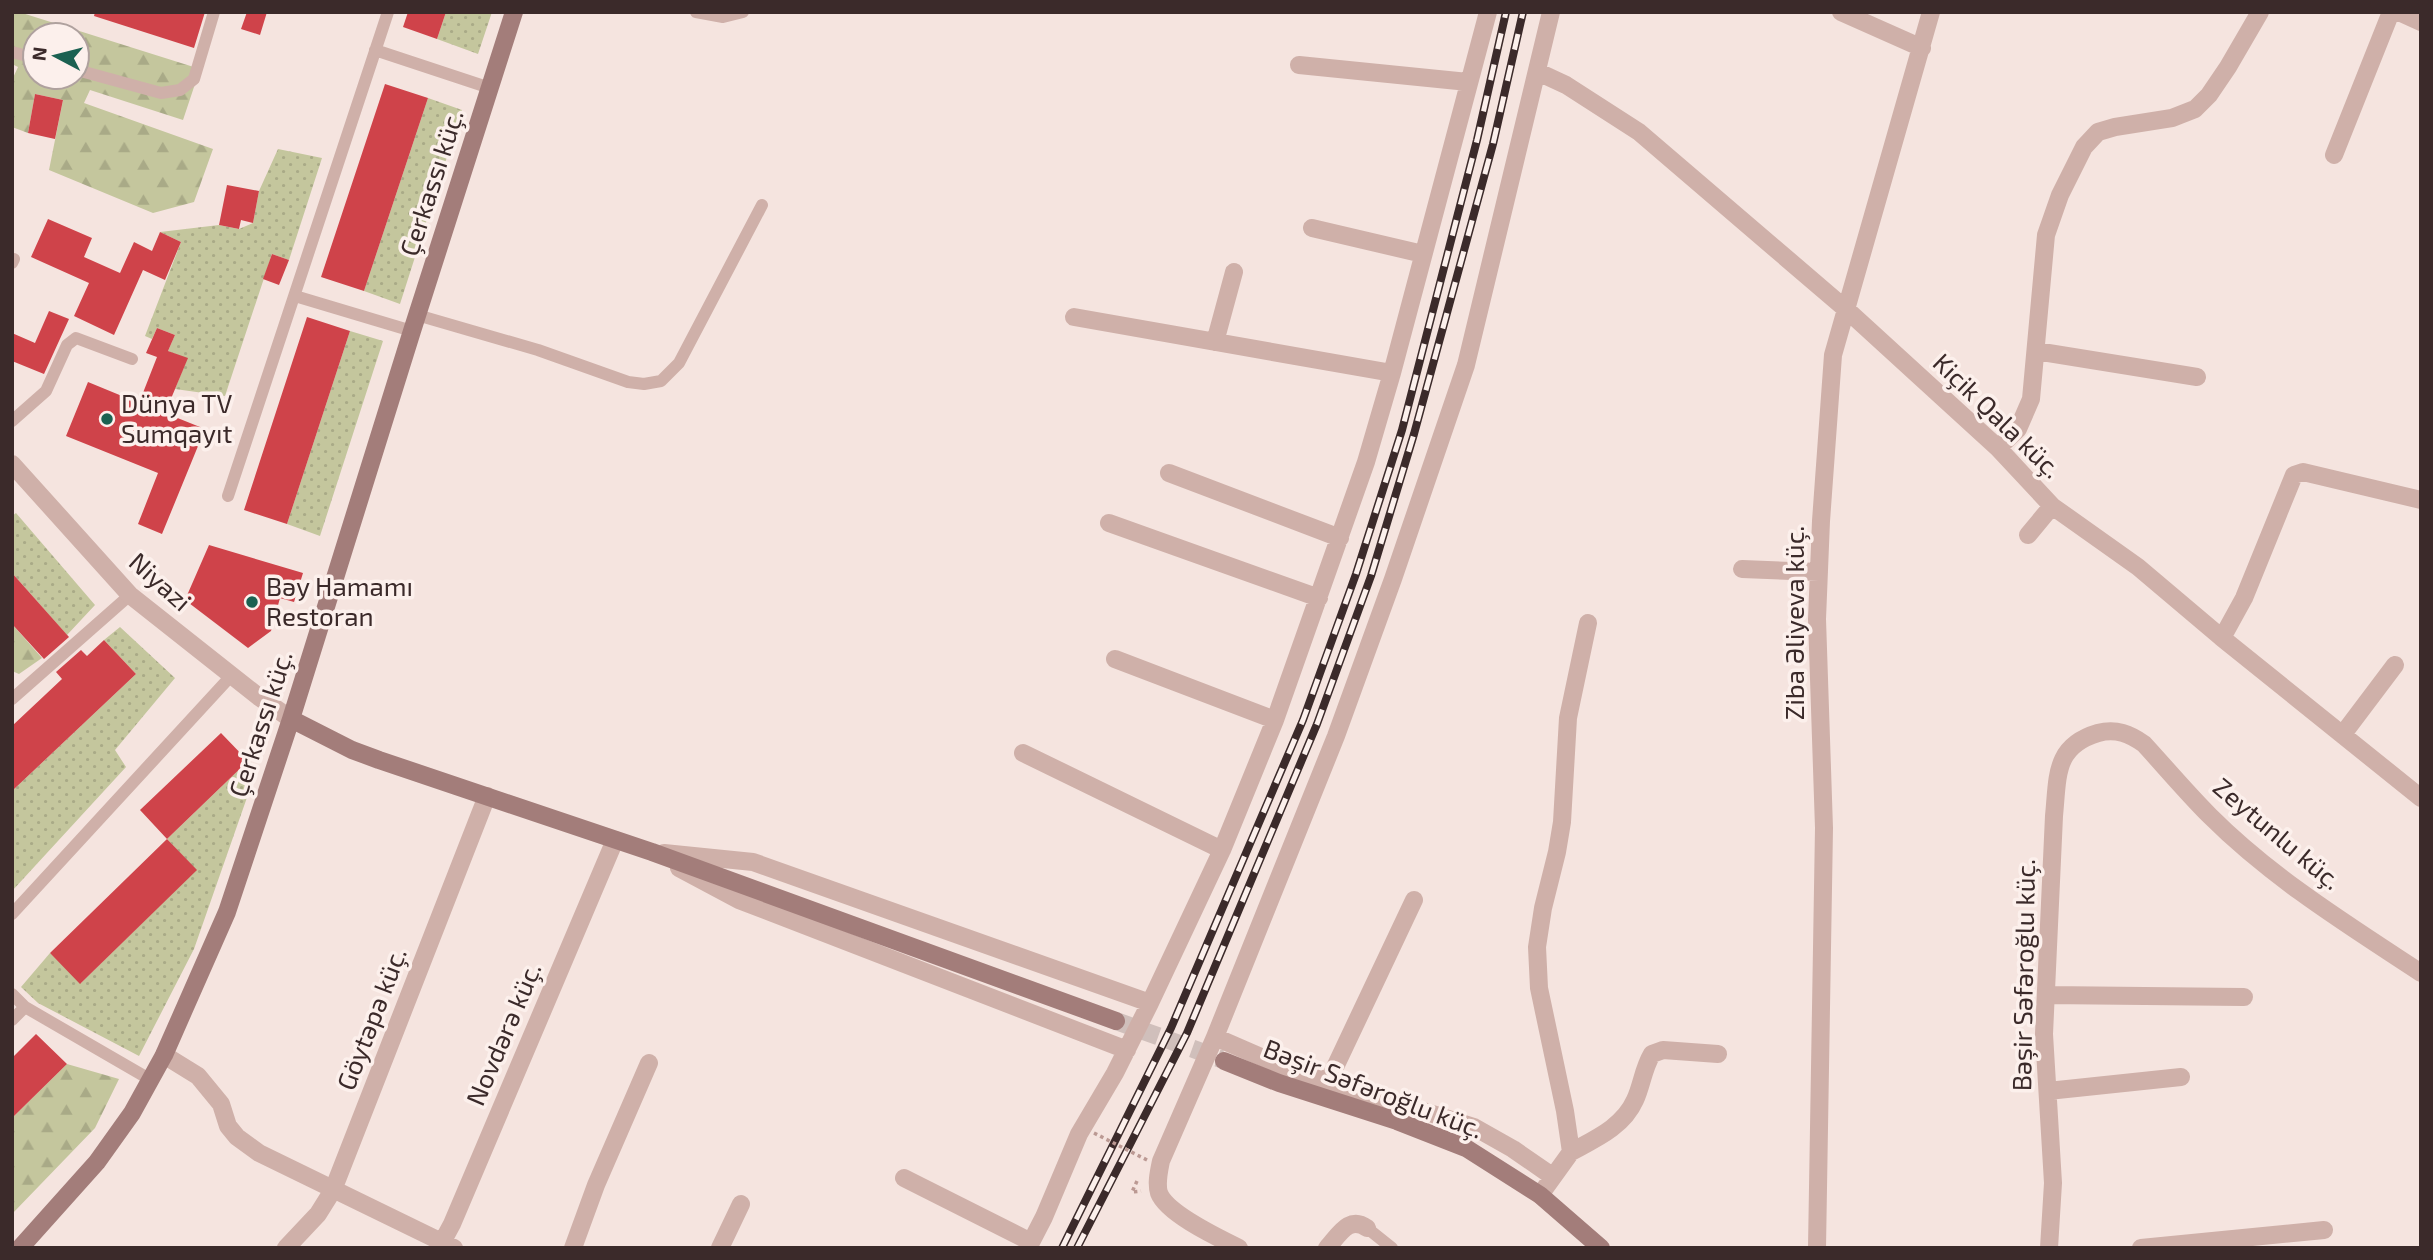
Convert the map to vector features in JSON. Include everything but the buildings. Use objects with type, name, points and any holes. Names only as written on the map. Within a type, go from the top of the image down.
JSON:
[{"type":"street","name":"Çerkassı küç.","points":[[20,1248],[113,1142],[164,1055],[228,912],[514,12]]},
{"type":"street","points":[[904,1178],[1029,1245],[1044,1217],[1083,1125],[1127,1050],[1222,850],[1275,720],[1340,538],[1392,373],[1488,12]]},
{"type":"street","points":[[1239,1248],[1197,1226],[1164,1203],[1158,1191],[1161,1161],[1216,1037],[1336,736],[1393,579],[1461,377],[1551,12]]},
{"type":"street","points":[[1841,12],[1922,48]]},
{"type":"street","name":"Ziba Əliyeva küç.","points":[[1817,1248],[1824,828],[1817,619],[1830,383],[1833,355],[1931,12]]},
{"type":"street","points":[[1998,448],[2018,429],[2031,398],[2046,235],[2060,195],[2084,147],[2098,132],[2172,118],[2195,109],[2222,76],[2260,12]]},
{"type":"street","points":[[2333,155],[2391,12]]},
{"type":"street","points":[[2399,12],[2421,22]]},
{"type":"street","points":[[1299,65],[1468,82]]},
{"type":"street","name":"Kiçik Qala küç.","points":[[1538,72],[1566,85],[1639,132],[1847,311],[1998,448],[2052,506],[2138,567],[2421,798]]},
{"type":"street","points":[[1312,228],[1423,254]]},
{"type":"street","points":[[1215,342],[1234,272]]},
{"type":"street","points":[[1074,317],[1392,373]]},
{"type":"street","points":[[2036,351],[2197,377]]},
{"type":"street","name":"Niyazi","points":[[12,464],[130,595],[291,719]]},
{"type":"street","points":[[2222,638],[2244,598],[2294,475],[2303,472],[2421,500]]},
{"type":"street","points":[[1169,473],[1340,538]]},
{"type":"street","points":[[2028,535],[2052,506]]},
{"type":"street","points":[[1110,523],[1319,598]]},
{"type":"street","points":[[1742,569],[1819,572]]},
{"type":"street","points":[[1571,1152],[1539,988],[1537,947],[1560,832],[1568,718],[1588,623]]},
{"type":"street","points":[[1115,659],[1275,720]]},
{"type":"street","points":[[2343,734],[2395,665]]},
{"type":"street","points":[[291,719],[352,750],[652,852],[1116,1021]]},
{"type":"street","name":"Zeytunlu küç.","points":[[2107,730],[2132,736],[2144,744],[2210,816],[2259,859],[2324,909],[2421,973]]},
{"type":"street","name":"Bəşir Səfəroğlu küç.","points":[[2049,1248],[2053,1183],[2044,1034],[2058,780],[2065,753],[2084,737],[2107,730]]},
{"type":"street","points":[[1023,753],[1222,850]]},
{"type":"street","name":"Göytəpə küç.","points":[[286,1248],[318,1214],[333,1190],[487,796]]},
{"type":"street","name":"Novdərə küç.","points":[[445,1246],[615,840]]},
{"type":"street","points":[[652,852],[753,862],[1150,1003]]},
{"type":"street","points":[[652,852],[739,900],[1127,1050]]},
{"type":"street","points":[[1328,1082],[1414,900]]},
{"type":"street","points":[[2046,995],[2244,997]]},
{"type":"street","points":[[1216,1037],[1284,1067],[1474,1127],[1513,1149],[1552,1176]]},
{"type":"street","points":[[1540,1195],[1571,1152],[1616,1126],[1635,1101],[1644,1066],[1652,1054],[1664,1050],[1718,1055]]},
{"type":"street","points":[[164,1055],[198,1076],[221,1104],[228,1126],[237,1137],[259,1153],[445,1246]]},
{"type":"street","name":"Bəşir Səfəroğlu küç.","points":[[1224,1061],[1279,1083],[1359,1107],[1441,1137],[1486,1160],[1540,1195],[1601,1248]]},
{"type":"street","points":[[573,1248],[596,1185],[649,1063]]},
{"type":"street","points":[[2048,1091],[2181,1077]]},
{"type":"street","points":[[720,1248],[741,1204]]},
{"type":"street","points":[[1327,1248],[1343,1228],[1353,1222],[1367,1228]]},
{"type":"street","points":[[2141,1248],[2324,1230]]},
{"type":"lane","points":[[91,74],[161,93],[180,90],[194,79],[214,12]]},
{"type":"lane","points":[[229,496],[388,12]]},
{"type":"lane","points":[[696,12],[723,17],[743,12]]},
{"type":"lane","points":[[376,50],[490,88]]},
{"type":"lane","points":[[295,296],[538,351],[628,382],[644,384],[661,381],[679,363],[762,205]]},
{"type":"lane","points":[[12,421],[46,391],[67,345],[76,338],[132,359]]},
{"type":"lane","points":[[12,699],[130,595]]},
{"type":"lane","points":[[12,914],[232,676]]},
{"type":"lane","points":[[12,994],[24,1007],[151,1080]]},
{"type":"lane","points":[[12,1020],[24,1007]]},
{"type":"lane","points":[[1367,1228],[1392,1248]]},
{"type":"path","points":[[1094,1133],[1147,1160]]},
{"type":"green space","points":[[12,12],[48,21],[21,21],[21,91],[90,91],[84,103],[213,149],[194,202],[153,213],[49,170],[63,100],[35,94],[28,133],[12,127],[12,80],[18,67],[12,64]]},
{"type":"green space","points":[[446,12],[492,12],[478,54],[437,39]]},
{"type":"green space","points":[[91,35],[200,69],[183,120],[91,90]]},
{"type":"green space","points":[[428,98],[462,110],[400,304],[364,291]]},
{"type":"green space","points":[[278,149],[322,158],[289,260],[272,254],[225,396],[175,389],[187,359],[168,351],[175,335],[157,328],[152,339],[145,336],[181,242],[160,232],[219,225],[239,229],[253,223],[259,191]]},
{"type":"green space","points":[[350,331],[383,341],[320,536],[287,524]]},
{"type":"green space","points":[[16,513],[95,605],[67,635],[12,573],[12,516]]},
{"type":"green space","points":[[12,624],[42,658],[19,674],[12,671]]},
{"type":"green space","points":[[120,627],[175,678],[115,750],[126,767],[12,891],[12,791],[136,674],[104,640]]},
{"type":"green space","points":[[248,761],[258,766],[194,949],[139,1056],[38,1003],[21,987],[50,953],[81,983],[196,870],[167,839]]},
{"type":"green space","points":[[67,1064],[119,1079],[95,1128],[12,1214],[12,1118]]},
{"type":"tunnel","points":[[1116,1021],[1221,1059]]},
{"type":"railway","points":[[1062,1248],[1171,1028],[1303,720],[1356,574],[1402,430],[1477,140],[1506,12]]},
{"type":"railway","points":[[1077,1248],[1187,1033],[1317,724],[1371,576],[1414,434],[1493,144],[1523,12]]},
{"type":"place","name":"Dünya TV Sumqayıt","points":[[107,419]]},
{"type":"place","name":"Bәy Hamamı Restoran","points":[[252,602]]}]
